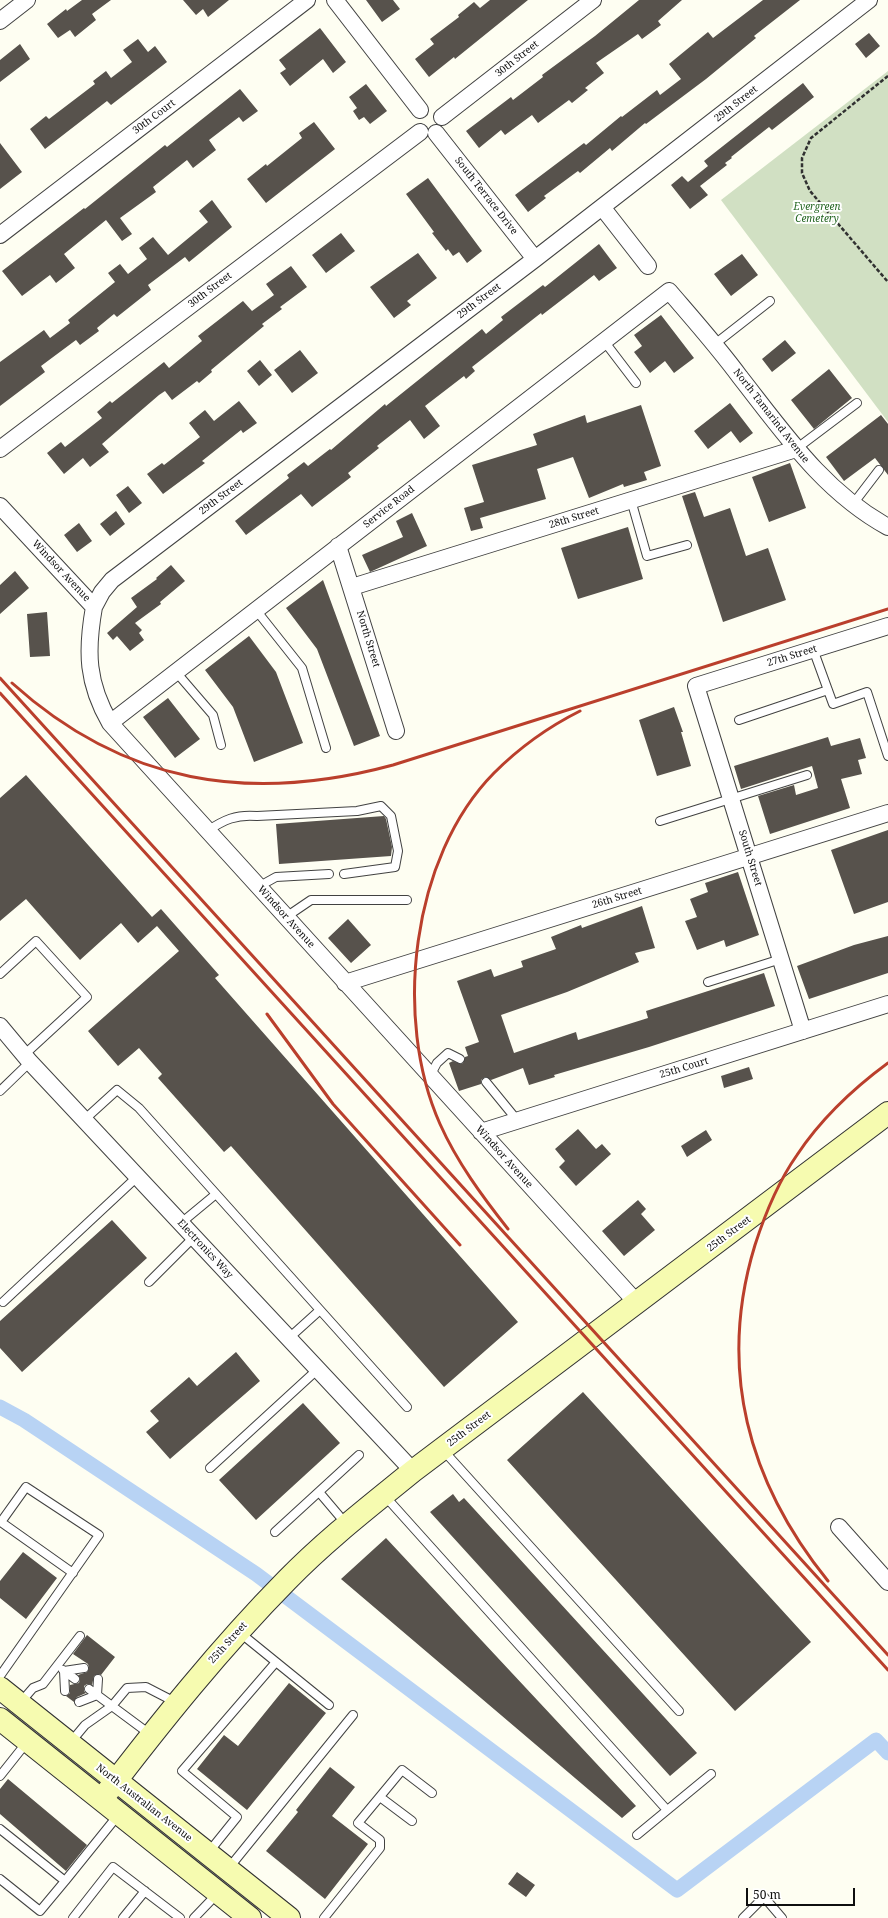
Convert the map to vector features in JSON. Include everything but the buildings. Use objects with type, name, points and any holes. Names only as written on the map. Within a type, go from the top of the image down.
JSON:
[{"type":"main road","name":"25th Street","points":[[102,1799],[151,1736],[238,1631],[288,1579],[348,1525],[413,1471],[888,1113]]},
{"type":"main road","name":"North Australian Avenue","points":[[0,1688],[289,1918]]},
{"type":"main road","points":[[0,1719],[250,1918]]},
{"type":"street","points":[[0,21],[27,0]]},
{"type":"street","name":"30th Court","points":[[0,235],[308,0]]},
{"type":"street","points":[[335,0],[420,110]]},
{"type":"street","name":"30th Street","points":[[442,117],[593,0]]},
{"type":"street","name":"29th Street","points":[[94,607],[102,592],[112,580],[535,259],[870,0]]},
{"type":"street","points":[[424,108],[433,108],[440,113],[442,117],[442,126],[436,133],[428,135],[420,132],[415,125],[415,121],[420,110],[424,108]]},
{"type":"street","name":"30th Street","points":[[0,449],[420,132]]},
{"type":"street","name":"South Terrace Drive","points":[[436,133],[535,259]]},
{"type":"street","points":[[602,207],[648,266]]},
{"type":"street","name":"Service Road","points":[[110,723],[669,291]]},
{"type":"street","name":"North Tamarind Avenue","points":[[669,291],[715,344],[796,448],[823,479],[852,504],[870,517],[888,526]]},
{"type":"street","name":"28th Street","points":[[352,587],[796,448]]},
{"type":"street","name":"Windsor Avenue","points":[[0,506],[94,607],[89,635],[90,671],[95,695],[110,723],[637,1303]]},
{"type":"street","name":"North Street","points":[[338,546],[396,731]]},
{"type":"street","name":"27th Street","points":[[696,686],[888,626]]},
{"type":"street","name":"South Street","points":[[696,686],[804,1031]]},
{"type":"street","name":"26th Street","points":[[345,983],[888,813]]},
{"type":"street","name":"25th Court","points":[[481,1132],[888,1004]]},
{"type":"street","name":"Electronics Way","points":[[0,1026],[84,1120],[413,1471]]},
{"type":"street","points":[[839,1528],[888,1582]]},
{"type":"lane","points":[[715,344],[770,301]]},
{"type":"lane","points":[[604,341],[636,383]]},
{"type":"lane","points":[[796,448],[857,403]]},
{"type":"lane","points":[[852,504],[879,470]]},
{"type":"lane","points":[[631,500],[647,556],[687,545]]},
{"type":"lane","points":[[256,610],[302,668],[326,748]]},
{"type":"lane","points":[[813,649],[833,704],[867,692],[888,756]]},
{"type":"lane","points":[[176,672],[213,715],[221,745]]},
{"type":"lane","points":[[739,720],[828,690]]},
{"type":"lane","points":[[660,821],[808,775]]},
{"type":"lane","points":[[207,831],[222,821],[243,815],[257,816],[357,811],[381,806],[391,816],[398,851],[395,867],[344,874]]},
{"type":"lane","points":[[258,887],[276,877],[328,874]]},
{"type":"lane","points":[[286,918],[311,900],[407,900]]},
{"type":"lane","points":[[0,974],[36,941],[88,997],[27,1058],[0,1091]]},
{"type":"lane","points":[[708,982],[781,959]]},
{"type":"lane","points":[[430,1076],[437,1063],[448,1053],[460,1059]]},
{"type":"lane","points":[[486,1082],[517,1120]]},
{"type":"lane","points":[[84,1120],[118,1090],[139,1108],[407,1407]]},
{"type":"lane","points":[[3,1302],[137,1177]]},
{"type":"lane","points":[[181,1224],[216,1194]]},
{"type":"lane","points":[[149,1282],[194,1237]]},
{"type":"lane","points":[[289,1338],[320,1310]]},
{"type":"lane","points":[[210,1468],[318,1369]]},
{"type":"lane","points":[[442,1449],[679,1711]]},
{"type":"lane","points":[[275,1532],[359,1455]]},
{"type":"lane","points":[[0,1676],[73,1573],[99,1535],[26,1487],[1,1522],[73,1573]]},
{"type":"lane","points":[[319,1492],[348,1525]]},
{"type":"lane","points":[[384,1495],[667,1810]]},
{"type":"lane","points":[[238,1631],[330,1705]]},
{"type":"lane","points":[[20,1704],[33,1688],[43,1684],[80,1636]]},
{"type":"lane","points":[[208,1854],[237,1817],[182,1771],[276,1662]]},
{"type":"lane","points":[[57,1665],[75,1678]]},
{"type":"lane","points":[[64,1671],[84,1668]]},
{"type":"lane","points":[[64,1671],[65,1691]]},
{"type":"lane","points":[[97,1694],[98,1679]]},
{"type":"lane","points":[[70,1744],[85,1725],[112,1706],[127,1688],[146,1687],[178,1703]]},
{"type":"lane","points":[[89,1689],[151,1736]]},
{"type":"lane","points":[[79,1702],[97,1694]]},
{"type":"lane","points":[[228,1869],[353,1715]]},
{"type":"lane","points":[[0,1776],[28,1741]]},
{"type":"lane","points":[[324,1918],[380,1848],[380,1840],[358,1823],[402,1770],[432,1793]]},
{"type":"lane","points":[[637,1835],[710,1774]]},
{"type":"lane","points":[[380,1797],[412,1821]]},
{"type":"lane","points":[[0,1879],[40,1911],[120,1813]]},
{"type":"lane","points":[[0,1829],[65,1881]]},
{"type":"lane","points":[[73,1918],[113,1867],[180,1918]]},
{"type":"lane","points":[[123,1918],[145,1891]]},
{"type":"lane","points":[[194,1918],[218,1893]]},
{"type":"lane","points":[[743,1918],[764,1897],[782,1918]]},
{"type":"path","points":[[888,76],[811,138],[802,158],[802,173],[810,191],[888,282]]},
{"type":"green space","name":"Evergreen Cemetery","points":[[888,71],[888,422],[721,200]]},
{"type":"waterway","points":[[0,1407],[24,1420],[256,1574],[677,1890],[876,1740],[888,1753]]},
{"type":"railway","points":[[12,683],[55,717],[99,744],[144,764],[190,776],[239,783],[288,783],[340,777],[393,765],[888,609]]},
{"type":"railway","points":[[0,678],[888,1655]]},
{"type":"railway","points":[[0,693],[888,1670]]},
{"type":"railway","points":[[508,1229],[454,1152],[440,1124],[425,1082],[417,1037],[415,989],[418,941],[428,893],[444,849],[466,808],[494,773],[524,746],[580,711]]},
{"type":"railway","points":[[267,1014],[333,1104],[460,1245]]},
{"type":"railway","points":[[828,1581],[800,1543],[778,1504],[760,1464],[747,1422],[740,1380],[739,1336],[744,1291],[755,1245],[763,1222],[778,1187],[790,1165],[806,1142],[827,1117],[863,1083],[888,1063]]}]
